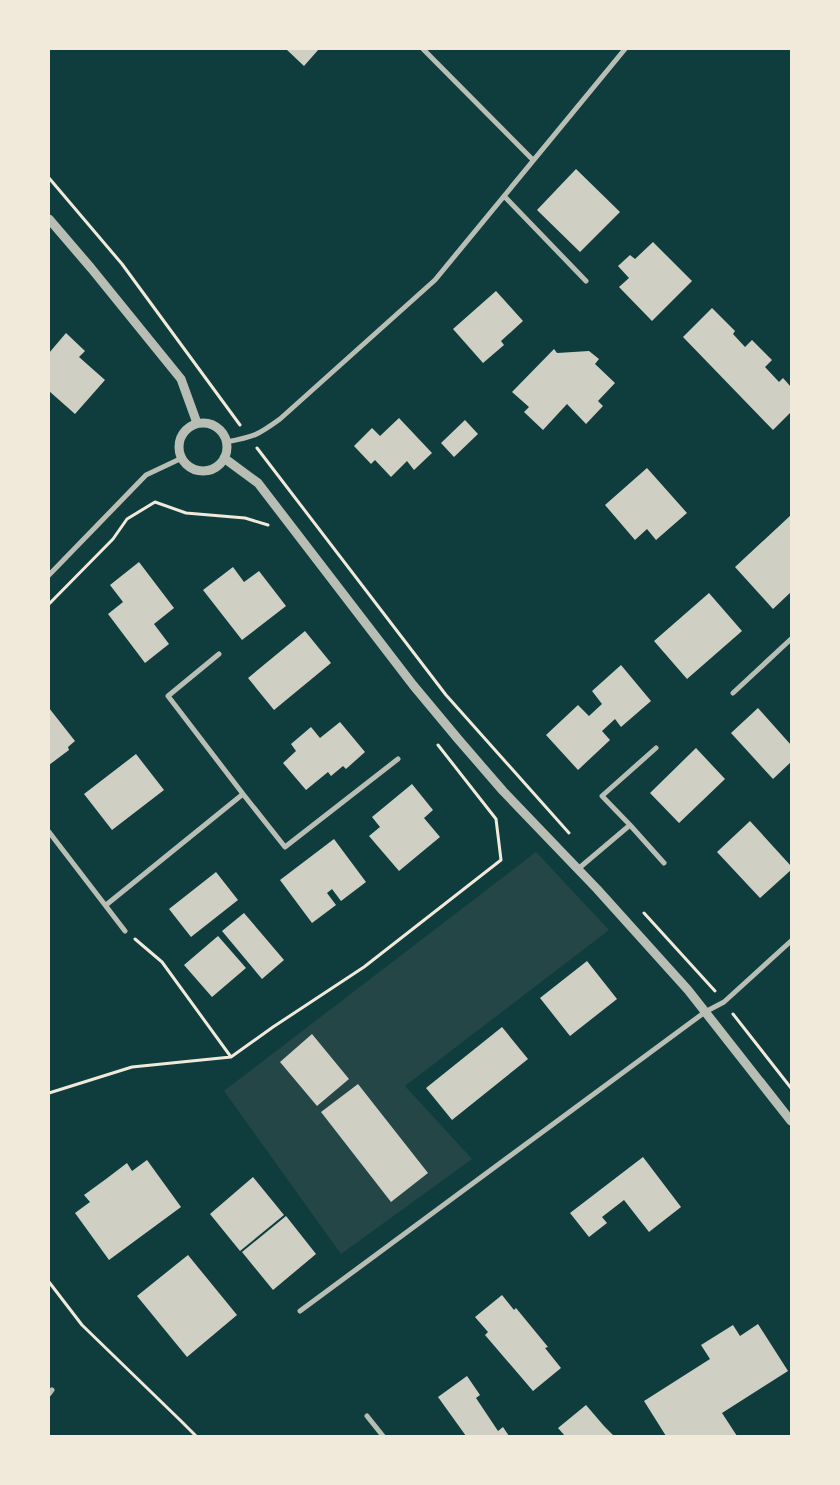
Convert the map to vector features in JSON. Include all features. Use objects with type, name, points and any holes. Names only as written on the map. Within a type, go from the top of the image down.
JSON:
[{"type":"street","points":[[423,49],[533,160]]},
{"type":"street","points":[[226,442],[250,438],[259,434],[280,418],[435,280],[625,49]]},
{"type":"street","points":[[504,196],[586,281]]},
{"type":"street","points":[[49,220],[91,268],[181,379],[197,423]]},
{"type":"street","points":[[197,423],[212,424],[224,435],[226,442],[227,450],[224,458],[219,464],[205,471],[190,467],[182,458],[179,446],[181,439],[190,427],[197,423]]},
{"type":"street","points":[[49,575],[146,474],[182,458]]},
{"type":"street","points":[[224,458],[258,483],[413,685],[503,790],[578,869],[672,973],[791,1121]]},
{"type":"street","points":[[733,693],[791,639]]},
{"type":"street","points":[[219,654],[168,696],[285,847],[398,759]]},
{"type":"street","points":[[656,748],[602,796],[664,863]]},
{"type":"street","points":[[106,905],[243,794]]},
{"type":"street","points":[[578,869],[630,825]]},
{"type":"street","points":[[49,832],[125,931]]},
{"type":"street","points":[[300,1311],[705,1012],[724,1002],[791,941]]},
{"type":"street","points":[[367,1416],[383,1436]]},
{"type":"path","points":[[49,178],[122,264],[250,438],[446,695],[593,858]]},
{"type":"path","points":[[49,604],[113,539],[127,519],[156,502],[186,514],[245,518],[269,525]]},
{"type":"path","points":[[49,1093],[132,1067],[231,1057],[364,967],[501,860],[496,819],[436,742]]},
{"type":"path","points":[[639,908],[724,1002],[791,1088]]},
{"type":"path","points":[[125,931],[162,962],[231,1057]]},
{"type":"path","points":[[49,1282],[82,1326],[196,1436]]},
{"type":"shaded area","points":[[536,852],[609,930],[405,1086],[472,1159],[341,1254],[224,1091]]},
{"type":"building","points":[[286,49],[319,49],[304,66]]},
{"type":"building","points":[[576,169],[620,212],[580,252],[537,210]]},
{"type":"building","points":[[653,242],[692,281],[652,321],[619,287],[629,278],[618,266],[630,255],[635,259]]},
{"type":"building","points":[[496,291],[523,321],[501,341],[504,345],[483,363],[453,329]]},
{"type":"building","points":[[712,308],[735,331],[733,334],[745,347],[752,340],[772,360],[765,367],[779,382],[783,378],[791,387],[791,412],[773,430],[683,337]]},
{"type":"building","points":[[66,333],[85,351],[79,357],[105,380],[75,414],[49,391],[49,353]]},
{"type":"building","points":[[554,349],[557,353],[589,351],[599,359],[595,364],[615,383],[598,401],[603,406],[586,424],[567,404],[543,430],[524,412],[529,407],[512,392]]},
{"type":"building","points":[[399,418],[432,453],[414,470],[407,461],[391,477],[375,460],[371,464],[354,446],[372,428],[380,436]]},
{"type":"building","points":[[465,420],[478,434],[454,457],[441,443]]},
{"type":"building","points":[[647,468],[687,513],[656,540],[647,529],[635,540],[605,505]]},
{"type":"building","points":[[791,515],[791,592],[773,609],[735,567]]},
{"type":"building","points":[[139,562],[174,608],[154,624],[169,644],[145,663],[108,614],[123,602],[110,585]]},
{"type":"building","points":[[233,567],[244,582],[259,571],[286,606],[242,640],[203,590]]},
{"type":"building","points":[[709,593],[742,631],[687,679],[654,641]]},
{"type":"building","points":[[305,631],[331,663],[274,710],[248,678]]},
{"type":"building","points":[[621,665],[651,701],[621,727],[615,719],[602,731],[610,740],[578,770],[546,735],[578,705],[589,716],[602,704],[592,691]]},
{"type":"building","points":[[49,708],[75,741],[68,747],[69,750],[49,765]]},
{"type":"building","points":[[758,708],[791,745],[791,762],[773,779],[731,733]]},
{"type":"building","points":[[340,722],[365,752],[346,769],[343,766],[331,776],[328,772],[306,790],[283,763],[296,751],[291,744],[311,727],[320,738]]},
{"type":"building","points":[[696,748],[725,779],[679,823],[650,793]]},
{"type":"building","points":[[136,754],[164,790],[112,830],[84,794]]},
{"type":"building","points":[[412,784],[433,810],[424,818],[440,837],[399,871],[369,836],[380,827],[372,817]]},
{"type":"building","points":[[750,821],[791,866],[791,870],[760,898],[717,852]]},
{"type":"building","points":[[334,839],[366,882],[341,901],[332,889],[327,893],[336,905],[312,923],[280,880]]},
{"type":"building","points":[[216,872],[238,900],[191,937],[169,909]]},
{"type":"building","points":[[244,913],[284,960],[262,979],[222,931]]},
{"type":"building","points":[[218,936],[246,968],[212,997],[184,965]]},
{"type":"building","points":[[587,961],[617,999],[570,1036],[540,998]]},
{"type":"building","points":[[502,1027],[528,1059],[452,1120],[426,1088]]},
{"type":"building","points":[[312,1034],[349,1079],[317,1106],[280,1062]]},
{"type":"building","points":[[358,1084],[428,1173],[391,1202],[321,1112]]},
{"type":"building","points":[[643,1157],[681,1207],[649,1232],[624,1200],[602,1217],[607,1223],[589,1237],[570,1213]]},
{"type":"building","points":[[147,1160],[181,1207],[109,1260],[75,1213],[90,1202],[84,1195],[127,1163],[132,1171]]},
{"type":"building","points":[[253,1177],[284,1215],[240,1251],[210,1214]]},
{"type":"building","points":[[286,1216],[316,1254],[273,1290],[242,1252]]},
{"type":"building","points":[[188,1255],[237,1315],[187,1357],[137,1296]]},
{"type":"building","points":[[502,1295],[514,1310],[516,1308],[548,1347],[545,1348],[561,1368],[533,1391],[485,1335],[488,1332],[475,1317]]},
{"type":"building","points":[[758,1324],[788,1371],[722,1413],[737,1436],[666,1436],[644,1401],[710,1359],[701,1345],[733,1325],[740,1336]]},
{"type":"building","points":[[467,1376],[480,1395],[476,1398],[498,1431],[503,1427],[509,1436],[466,1436],[438,1397]]},
{"type":"building","points":[[586,1405],[614,1436],[565,1436],[558,1428]]}]
